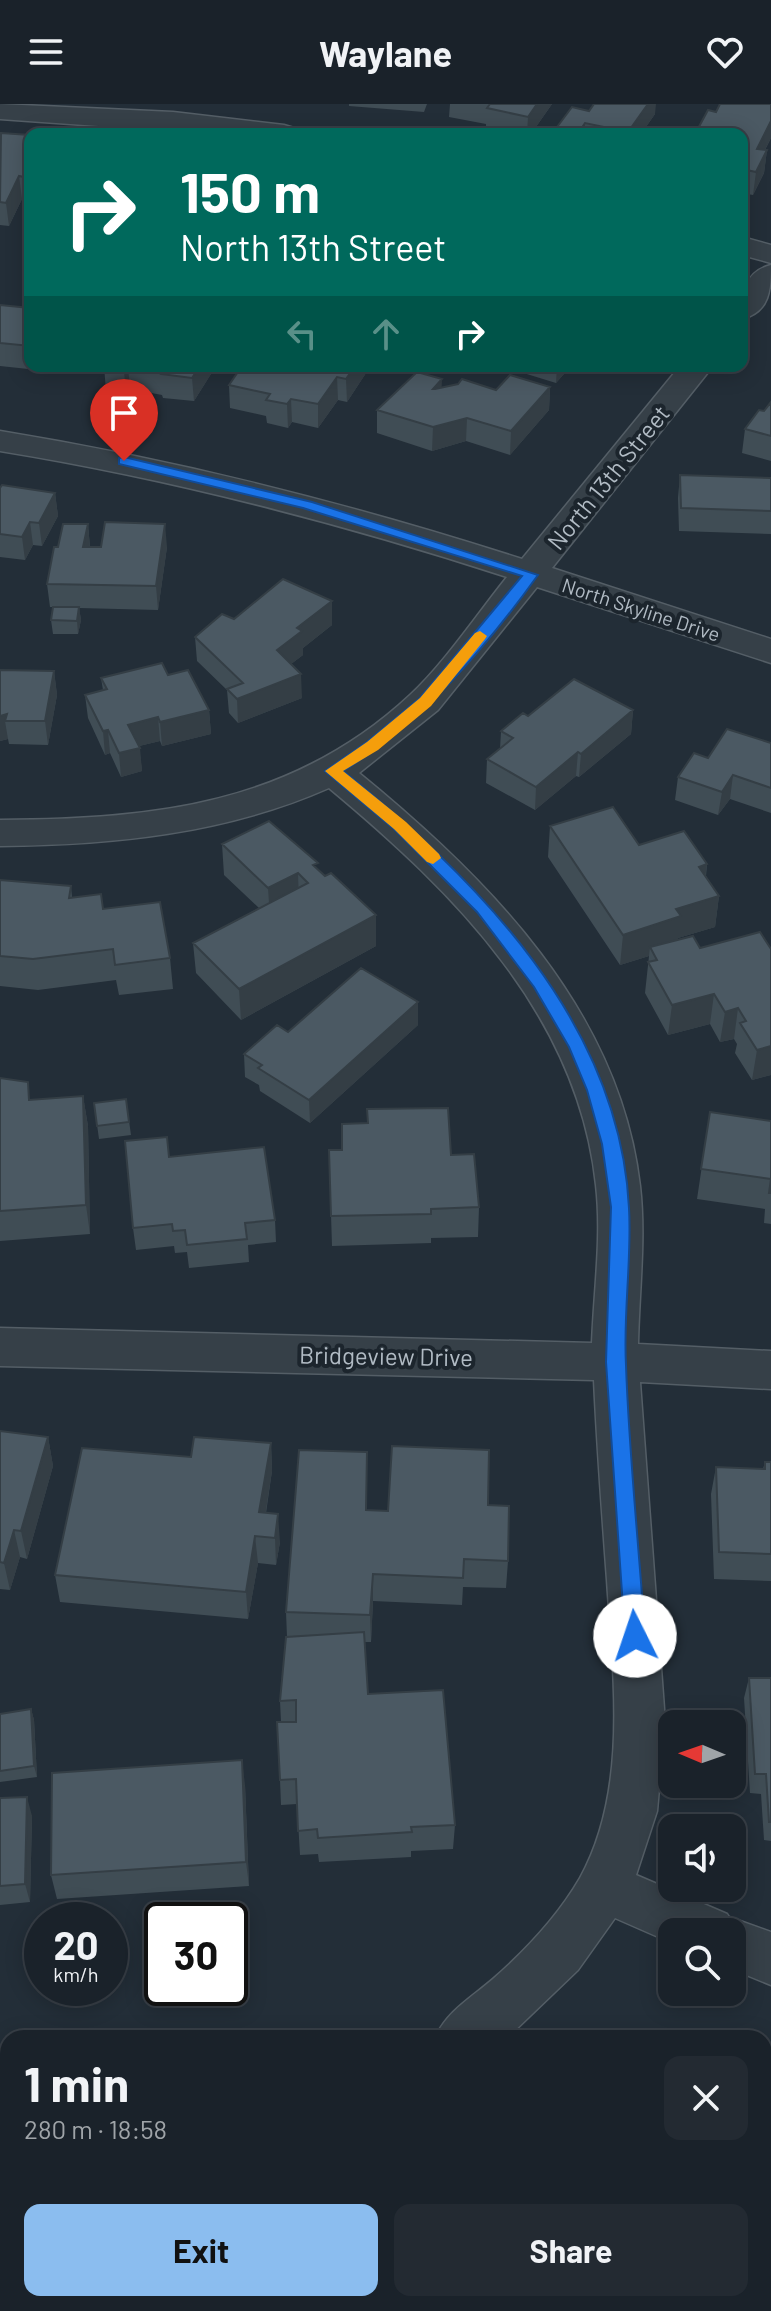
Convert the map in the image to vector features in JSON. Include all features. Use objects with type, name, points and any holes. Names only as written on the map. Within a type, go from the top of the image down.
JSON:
[{"type":"street","points":[[0,110],[233,128]]},
{"type":"street","points":[[748,248],[771,254]]},
{"type":"street","points":[[748,303],[771,274]]},
{"type":"street","name":"North 13th Street","points":[[0,833],[97,831],[187,818],[260,799],[333,771],[372,746],[425,702],[531,575],[692,372]]},
{"type":"street","name":"North Skyline Drive","points":[[0,441],[124,461],[307,505],[771,651]]},
{"type":"street","points":[[333,771],[400,825],[483,908],[540,983],[577,1046],[596,1090],[611,1144],[620,1207],[616,1362],[642,1727],[624,1839],[604,1887],[562,1948],[512,2000],[473,2030]]},
{"type":"street","name":"Bridgeview Drive","points":[[0,1347],[616,1362],[771,1370]]},
{"type":"street","points":[[604,1887],[676,1918]]},
{"type":"street","points":[[746,1948],[771,1959]]},
{"type":"building","points":[[490,104],[537,104],[528,117],[487,108]]},
{"type":"building","points":[[594,104],[648,104],[631,128],[585,123],[582,128],[557,127],[572,107],[589,111]]},
{"type":"building","points":[[720,104],[771,104],[771,121],[757,149],[767,150],[756,172],[748,170],[748,128],[698,128],[708,110],[716,112]]},
{"type":"building","points":[[1,133],[24,135],[24,177],[19,176],[6,203],[0,202]]},
{"type":"building","points":[[0,305],[24,307],[24,345],[0,343]]},
{"type":"building","points":[[162,372],[196,372],[192,378]]},
{"type":"building","points":[[238,372],[351,372],[346,379],[337,377],[318,404],[291,399],[287,404],[266,400],[270,394],[229,385]]},
{"type":"building","points":[[417,372],[442,379],[433,389],[458,384],[462,379],[496,390],[510,375],[550,387],[511,431],[467,418],[433,427],[377,410]]},
{"type":"building","points":[[771,402],[771,436],[745,429],[759,410],[764,411]]},
{"type":"building","points":[[680,475],[771,478],[771,511],[681,508]]},
{"type":"building","points":[[2,485],[55,493],[39,523],[30,522],[22,537],[0,534]]},
{"type":"building","points":[[105,522],[165,524],[156,586],[47,584],[54,547],[58,547],[63,524],[88,524],[83,547],[101,547]]},
{"type":"building","points":[[283,579],[332,601],[297,628],[302,631],[277,650],[301,674],[237,699],[227,689],[243,683],[195,637],[222,614],[234,619]]},
{"type":"building","points":[[53,607],[79,607],[77,621],[51,620]]},
{"type":"building","points":[[162,663],[168,675],[188,670],[209,710],[160,722],[158,717],[128,725],[140,748],[119,753],[108,730],[103,731],[85,695],[107,689],[101,678]]},
{"type":"building","points":[[0,670],[54,671],[45,721],[5,721],[7,714],[0,716]]},
{"type":"building","points":[[574,679],[633,710],[536,787],[487,759],[513,738],[501,731],[523,713],[528,716]]},
{"type":"building","points":[[727,729],[771,743],[771,788],[733,775],[722,792],[678,777],[694,753],[708,758]]},
{"type":"building","points":[[613,807],[639,845],[684,831],[707,864],[699,867],[719,896],[676,909],[681,916],[623,935],[550,826]]},
{"type":"building","points":[[269,821],[318,863],[313,865],[325,876],[331,873],[376,915],[239,989],[193,943],[308,883],[298,873],[268,888],[222,844]]},
{"type":"building","points":[[0,880],[71,886],[69,898],[101,894],[103,909],[160,902],[170,958],[115,965],[113,949],[33,959],[0,956]]},
{"type":"building","points":[[760,932],[771,949],[771,1046],[757,1050],[740,1023],[746,1021],[738,1008],[725,1012],[714,994],[672,1005],[648,962],[657,960],[650,947],[693,936],[700,948]]},
{"type":"building","points":[[361,968],[418,1002],[309,1100],[258,1068],[262,1065],[244,1054],[277,1025],[288,1032]]},
{"type":"building","points":[[0,1078],[28,1082],[29,1100],[83,1096],[86,1205],[0,1211]]},
{"type":"building","points":[[126,1099],[129,1122],[97,1126],[94,1103]]},
{"type":"building","points":[[448,1108],[451,1155],[474,1154],[479,1207],[431,1209],[431,1214],[331,1216],[329,1150],[342,1150],[342,1124],[368,1123],[367,1109]]},
{"type":"building","points":[[710,1112],[771,1121],[771,1179],[701,1169]]},
{"type":"building","points":[[167,1137],[169,1157],[264,1147],[275,1220],[245,1223],[247,1239],[187,1245],[185,1230],[173,1231],[172,1224],[133,1228],[125,1141]]},
{"type":"building","points":[[0,1431],[48,1437],[21,1531],[14,1530],[4,1563],[0,1562]]},
{"type":"building","points":[[194,1437],[271,1443],[259,1512],[278,1514],[275,1538],[255,1536],[246,1592],[55,1575],[82,1448],[191,1457]]},
{"type":"building","points":[[392,1446],[489,1450],[488,1505],[509,1506],[508,1561],[464,1559],[463,1578],[373,1574],[370,1615],[286,1612],[299,1450],[367,1452],[366,1510],[388,1511]]},
{"type":"building","points":[[765,1462],[771,1462],[771,1554],[719,1552],[716,1467],[765,1469]]},
{"type":"building","points":[[364,1632],[368,1694],[443,1690],[455,1825],[411,1827],[412,1832],[318,1838],[317,1829],[298,1831],[296,1779],[280,1780],[277,1722],[296,1722],[296,1700],[280,1701],[286,1637]]},
{"type":"building","points":[[749,1678],[771,1678],[771,1822],[766,1774],[755,1774]]},
{"type":"building","points":[[31,1709],[34,1766],[0,1771],[0,1714]]},
{"type":"building","points":[[242,1760],[246,1862],[51,1875],[52,1773]]},
{"type":"building","points":[[27,1797],[25,1884],[0,1886],[0,1798]]},
{"type":"slow traffic","points":[[433,858],[400,825],[333,771],[372,746],[425,702],[480,636]]},
{"type":"route","points":[[124,461],[307,505],[531,575],[425,702],[372,746],[333,771],[400,825],[483,908],[540,983],[577,1046],[596,1090],[611,1144],[620,1207],[616,1362],[635,1636]]}]
